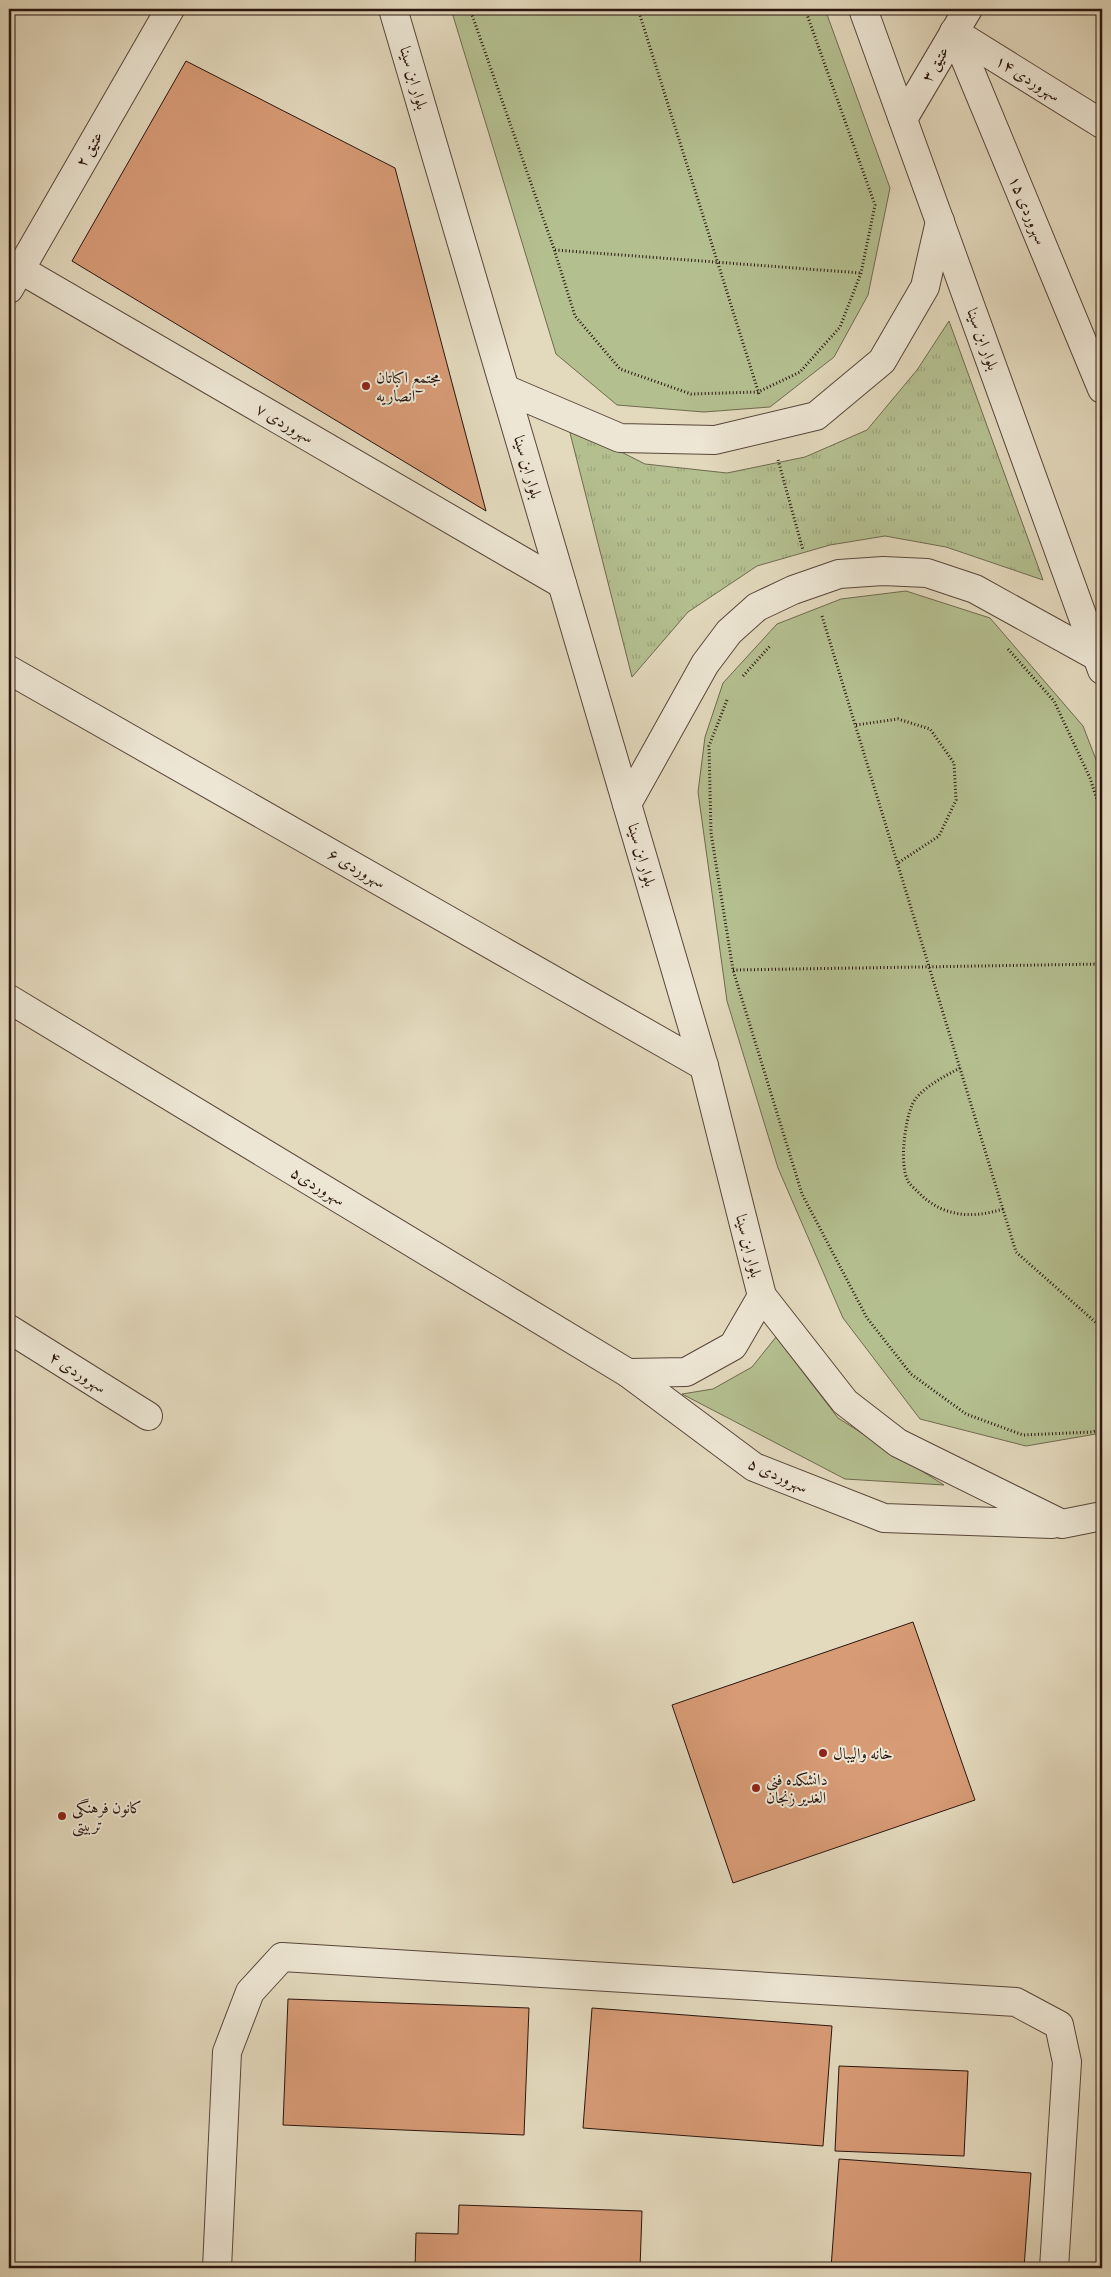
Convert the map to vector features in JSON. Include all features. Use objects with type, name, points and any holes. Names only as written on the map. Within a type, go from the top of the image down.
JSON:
[{"type":"street","name":"عتیق ۲","points":[[13,274],[170,9]]},
{"type":"street","name":"بلوار ابن سینا","points":[[393,9],[704,1066],[762,1296],[845,1402],[898,1443],[1062,1524]]},
{"type":"street","name":"بلوار ابن سینا","points":[[863,9],[1100,664]]},
{"type":"street","name":"عتیق ۳","points":[[903,119],[968,9]]},
{"type":"street","name":"سهروردی ۱۴","points":[[954,32],[1102,124]]},
{"type":"street","name":"سهروردی ۱۵","points":[[954,32],[1102,389]]},
{"type":"street","points":[[505,389],[620,438],[715,440],[816,416],[882,361],[925,287],[940,221]]},
{"type":"street","name":"سهروردی ۷","points":[[13,274],[562,584]]},
{"type":"street","points":[[627,804],[705,664],[730,632],[757,607],[812,583],[839,574],[883,571],[927,573],[975,589],[1100,664]]},
{"type":"street","name":"سهروردی ۶","points":[[9,670],[704,1066]]},
{"type":"street","name":"سهروردی۵","points":[[9,999],[628,1373]]},
{"type":"street","points":[[628,1373],[686,1372],[733,1346],[762,1296]]},
{"type":"street","name":"سهروردی ۴","points":[[9,1329],[148,1416]]},
{"type":"street","name":"سهروردی ۵","points":[[628,1373],[754,1468],[884,1518],[1062,1524]]},
{"type":"street","points":[[1062,1524],[1102,1516]]},
{"type":"street","points":[[216,2268],[227,2052],[250,1992],[282,1957],[1016,2002],[1059,2025],[1067,2062],[1054,2268]]},
{"type":"path","points":[[470,9],[575,316],[620,369],[692,394],[758,392],[800,372],[840,327],[861,273],[875,205],[805,9]]},
{"type":"path","points":[[638,9],[769,427],[812,583]]},
{"type":"path","points":[[554,250],[861,273]]},
{"type":"path","points":[[814,617],[822,613],[1016,1252],[1102,1328]]},
{"type":"path","points":[[1003,643],[1054,701],[1090,778],[1102,815]]},
{"type":"path","points":[[739,680],[771,645]]},
{"type":"path","points":[[729,696],[709,746],[711,833],[733,970],[802,1194],[866,1318],[911,1374],[966,1414],[1023,1435],[1092,1432],[1102,1429]]},
{"type":"path","points":[[856,725],[898,719],[930,729],[954,763],[956,800],[939,836],[898,864]]},
{"type":"path","points":[[733,970],[1102,964]]},
{"type":"path","points":[[960,1068],[936,1080],[912,1104],[902,1145],[908,1180],[929,1204],[960,1215],[986,1214],[1003,1209]]},
{"type":"green space","points":[[451,9],[825,9],[890,188],[868,295],[834,357],[770,407],[704,412],[617,405],[556,354]]},
{"type":"green space","points":[[949,321],[1043,580],[946,547],[885,536],[830,545],[757,566],[688,612],[632,677],[568,425],[645,464],[727,473],[805,457],[867,430],[917,370]]},
{"type":"green space","points":[[906,591],[990,618],[1083,726],[1102,775],[1102,1433],[1026,1446],[920,1419],[843,1318],[778,1168],[727,1001],[698,792],[705,737],[723,683],[777,624],[841,599]]},
{"type":"green space","points":[[776,1337],[838,1418],[944,1485],[845,1479],[682,1394],[713,1389],[752,1367]]},
{"type":"building","name":"مجتمع اکباتان انصاریه","points":[[186,61],[395,168],[486,511],[72,261]]},
{"type":"building","name":"خانه والیبال","points":[[913,1622],[975,1800],[733,1883],[672,1705]]},
{"type":"building","points":[[288,1999],[529,2008],[524,2135],[283,2125]]},
{"type":"building","points":[[592,2008],[832,2026],[823,2146],[583,2128]]},
{"type":"building","points":[[839,2066],[968,2071],[964,2156],[835,2151]]},
{"type":"building","points":[[839,2159],[1031,2173],[1024,2268],[831,2268]]},
{"type":"building","points":[[459,2205],[642,2211],[640,2268],[415,2268],[416,2233],[458,2234]]},
{"type":"place","name":"مجتمع اکباتان انصاریه","points":[[366,386]]},
{"type":"place","name":"خانه والیبال","points":[[823,1753]]},
{"type":"place","name":"دانشکده فنی الغدیر زنجان","points":[[756,1788]]},
{"type":"place","name":"کانون فرهنگی تربیتی","points":[[62,1816]]}]
